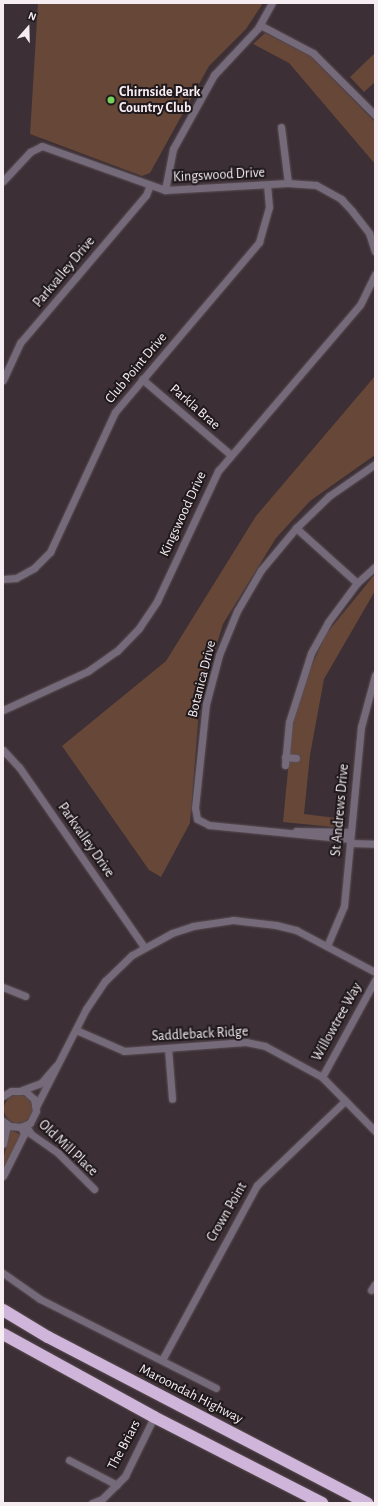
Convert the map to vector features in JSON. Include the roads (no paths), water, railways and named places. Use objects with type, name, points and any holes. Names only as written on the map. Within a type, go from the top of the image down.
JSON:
[{"type":"highway","name":"Maroondah Highway","points":[[3,1310],[48,1337],[367,1503]]},
{"type":"highway","points":[[3,1334],[154,1417],[322,1503]]},
{"type":"street","points":[[165,190],[173,149],[214,75],[260,25],[272,3]]},
{"type":"street","points":[[260,25],[313,53],[375,115]]},
{"type":"street","points":[[281,127],[288,183]]},
{"type":"street","name":"Kingswood Drive","points":[[4,177],[30,152],[39,147],[52,148],[165,190],[267,186],[288,183],[316,185],[341,199],[369,233],[375,251]]},
{"type":"street","name":"Parkvalley Drive","points":[[3,380],[20,344],[146,195],[150,185]]},
{"type":"street","name":"Club Point Drive","points":[[3,579],[16,578],[34,568],[50,552],[115,412],[259,242],[268,207],[267,186]]},
{"type":"street","name":"Kingswood Drive","points":[[3,710],[88,671],[129,640],[157,601],[211,483],[231,455],[360,305],[374,284],[375,274]]},
{"type":"street","name":"Parkla Brae","points":[[142,379],[231,455]]},
{"type":"street","name":"Botanica Drive","points":[[375,464],[329,496],[296,528],[261,570],[237,611],[219,655],[206,704],[195,815],[202,823],[350,838],[375,844]]},
{"type":"street","points":[[296,528],[357,583]]},
{"type":"street","points":[[296,758],[285,761],[289,722],[309,659],[328,622],[357,583],[375,567]]},
{"type":"street","name":"St Andrews Drive","points":[[327,946],[344,906],[361,727],[375,675]]},
{"type":"street","name":"Parkvalley Drive","points":[[3,750],[9,755],[144,947]]},
{"type":"street","points":[[3,762],[9,755]]},
{"type":"street","points":[[3,1176],[24,1134],[24,1126],[35,1116],[36,1106],[61,1062],[76,1030],[105,981],[144,947],[193,926],[233,920],[276,925],[327,946],[375,972]]},
{"type":"street","name":"Willowtree Way","points":[[322,1077],[375,980]]},
{"type":"street","points":[[3,987],[25,996]]},
{"type":"street","name":"Saddleback Ridge","points":[[76,1030],[124,1051],[246,1042],[264,1046],[322,1077],[375,1130]]},
{"type":"street","points":[[168,1048],[172,1099]]},
{"type":"street","points":[[4,1093],[22,1090],[41,1083],[61,1062]]},
{"type":"street","points":[[22,1090],[31,1096],[36,1106]]},
{"type":"street","name":"Crown Point","points":[[162,1360],[257,1185],[345,1101]]},
{"type":"street","points":[[3,1144],[5,1123],[24,1126]]},
{"type":"street","name":"Old Mill Place","points":[[24,1126],[31,1134],[58,1154],[94,1189]]},
{"type":"street","name":"Maroondah Highway","points":[[3,1273],[40,1299],[216,1388]]},
{"type":"street","points":[[371,1290],[375,1284]]},
{"type":"street","name":"The Briars","points":[[92,1503],[102,1499],[124,1476],[154,1417]]},
{"type":"street","name":"The Briars","points":[[70,1460],[117,1485]]},
{"type":"place","name":"Chirnside Park Country Club","points":[[111,100]]}]
